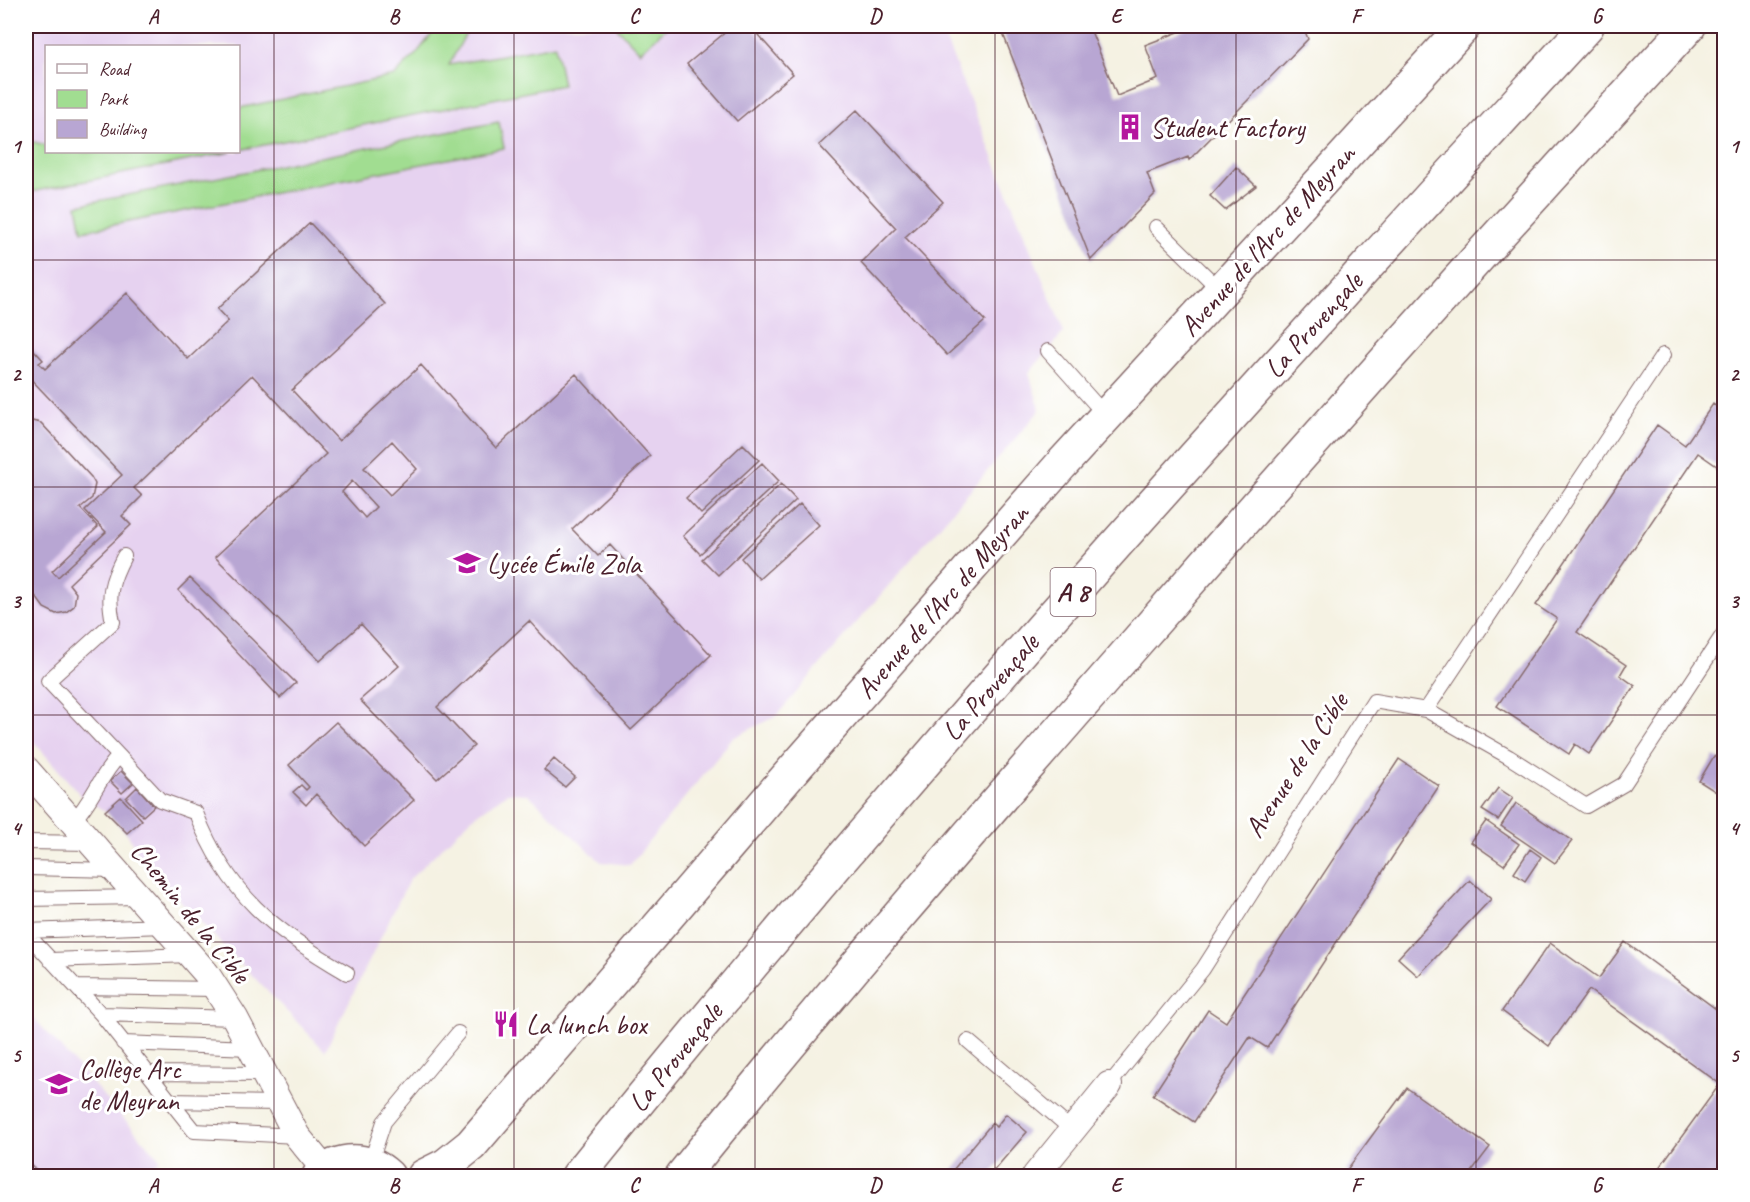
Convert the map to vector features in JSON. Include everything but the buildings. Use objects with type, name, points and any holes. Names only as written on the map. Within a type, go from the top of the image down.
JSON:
[{"type":"main road","name":"Avenue de l'Arc de Meyran","points":[[424,1176],[446,1165],[471,1145],[796,767],[1106,416],[1464,26]]},
{"type":"main road","name":"La Provençale","points":[[578,1176],[698,1027],[930,755],[1173,479],[1587,26]]},
{"type":"main road","points":[[682,1176],[991,808],[1314,441],[1689,26]]},
{"type":"main road","points":[[322,1173],[348,1161],[379,1170]]},
{"type":"street","name":"Chemin de la Cible","points":[[26,769],[191,955],[216,989],[235,1018],[297,1136],[322,1173]]},
{"type":"street","name":"Avenue de la Cible","points":[[1035,1176],[1109,1085]]},
{"type":"lane","points":[[1156,227],[1221,291]]},
{"type":"lane","points":[[1048,351],[1106,416]]},
{"type":"lane","points":[[1426,710],[1663,355]]},
{"type":"lane","points":[[124,556],[112,579],[110,607],[113,622],[48,681],[160,800],[196,813],[222,870],[248,902],[321,958],[347,973]]},
{"type":"lane","name":"Avenue de la Cible","points":[[1109,1085],[1203,969],[1374,701],[1426,710],[1509,757],[1586,806],[1624,784],[1725,633]]},
{"type":"lane","points":[[73,821],[82,812],[109,766],[119,756]]},
{"type":"lane","points":[[26,842],[93,843]]},
{"type":"lane","points":[[26,868],[116,870]]},
{"type":"lane","points":[[26,899],[140,897]]},
{"type":"lane","points":[[26,932],[165,926]]},
{"type":"lane","points":[[26,932],[101,1014],[194,1131],[297,1136]]},
{"type":"lane","points":[[50,960],[191,955]]},
{"type":"lane","points":[[77,987],[216,989]]},
{"type":"lane","points":[[101,1014],[235,1018]]},
{"type":"lane","points":[[379,1170],[384,1122],[458,1033]]},
{"type":"lane","points":[[968,1041],[1072,1130]]},
{"type":"lane","points":[[123,1043],[250,1048]]},
{"type":"lane","points":[[147,1073],[264,1074]]},
{"type":"lane","points":[[170,1101],[279,1103]]},
{"type":"shaded area","name":"Lycée Émile Zola","points":[[26,26],[940,26],[1064,332],[1029,373],[1040,410],[776,716],[733,738],[630,865],[601,862],[528,794],[507,793],[471,819],[409,880],[325,1051],[142,861],[127,833],[105,811],[83,798],[26,733]]},
{"type":"shaded area","name":"Collège Arc de Meyran","points":[[26,1009],[160,1159],[142,1176],[26,1176]]},
{"type":"green space","points":[[438,26],[470,26],[449,65],[555,45],[563,85],[240,150],[240,108],[394,76],[417,53]]},
{"type":"green space","points":[[615,26],[668,26],[640,52]]},
{"type":"green space","points":[[499,122],[504,148],[82,231],[77,205]]},
{"type":"green space","points":[[26,140],[45,145],[45,153],[226,153],[26,193]]},
{"type":"place","name":"Student Factory","points":[[1130,127]]},
{"type":"place","name":"Lycée Émile Zola","points":[[467,563]]},
{"type":"place","name":"La lunch box","points":[[506,1024]]},
{"type":"place","name":"Collège Arc de Meyran","points":[[59,1084]]}]
